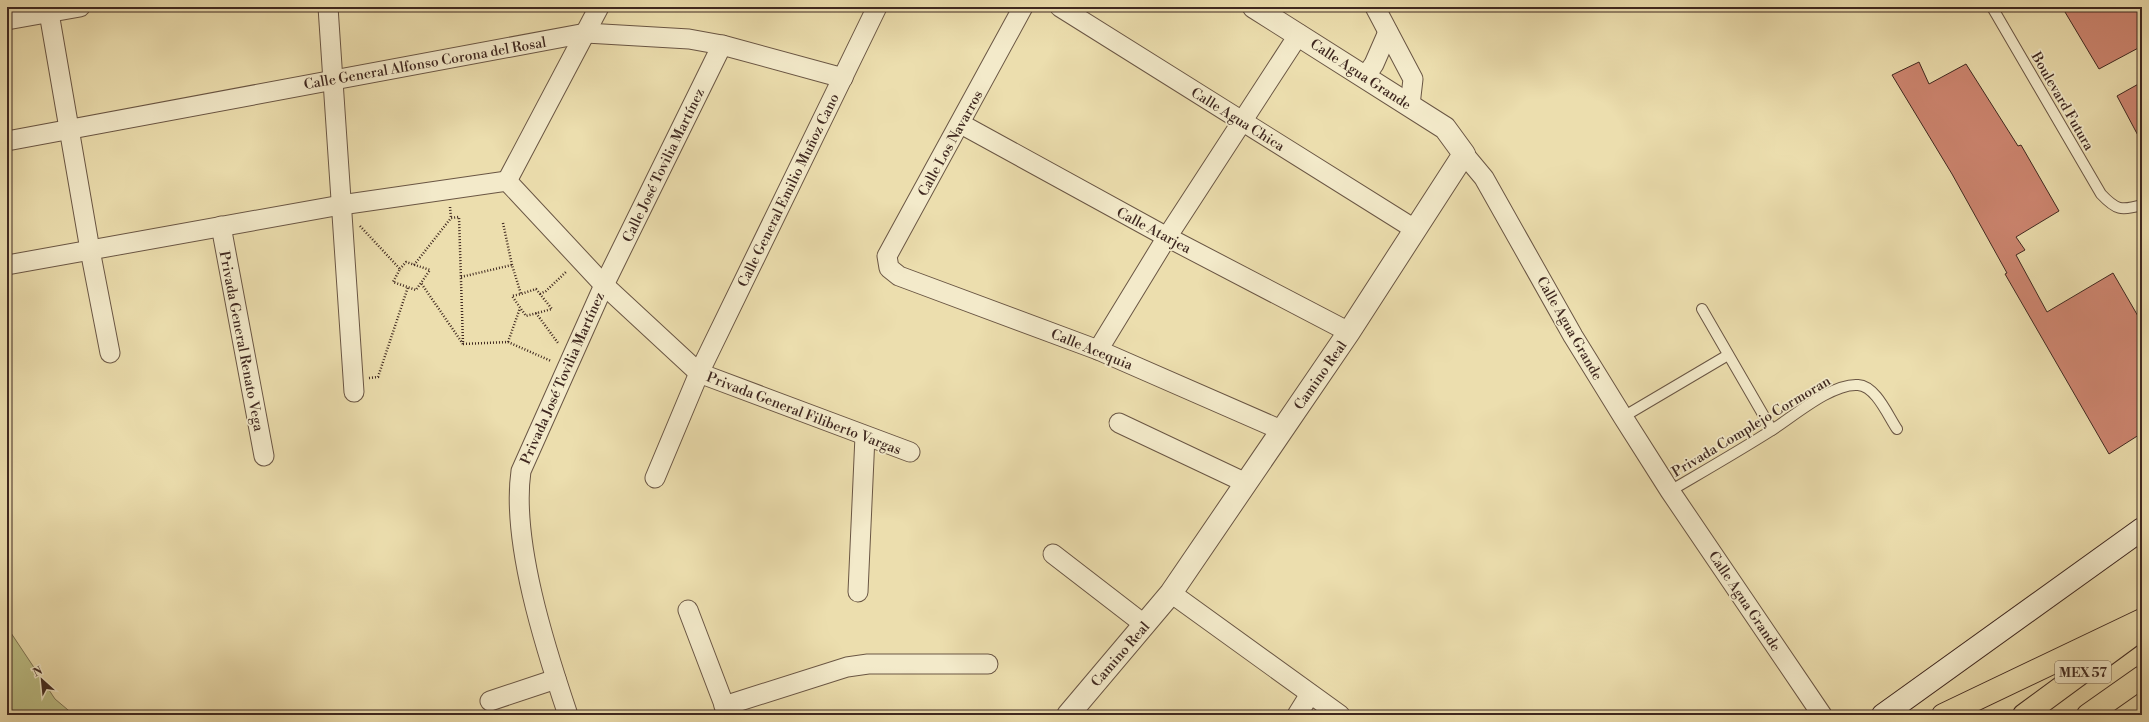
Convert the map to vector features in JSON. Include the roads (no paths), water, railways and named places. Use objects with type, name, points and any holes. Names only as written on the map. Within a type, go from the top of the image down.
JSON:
[{"type":"highway","points":[[1943,715],[2142,620]]},
{"type":"highway","name":"MEX 57","points":[[2024,715],[2142,628]]},
{"type":"highway","name":"MEX 57","points":[[2088,715],[2142,677]]},
{"type":"street","points":[[7,20],[48,10],[80,7]]},
{"type":"street","points":[[328,7],[353,386]]},
{"type":"street","points":[[507,181],[599,7]]},
{"type":"street","name":"Calle General Emilio Muñoz Cano","points":[[655,478],[699,373],[877,7]]},
{"type":"street","name":"Calle Los Navarros","points":[[899,276],[889,268],[887,256],[961,124],[1024,7]]},
{"type":"street","name":"Calle Agua Chica","points":[[1060,7],[1416,230]]},
{"type":"street","name":"Calle Agua Grande","points":[[1254,7],[1299,34],[1445,128],[1484,178],[1573,336],[1670,491],[1822,715]]},
{"type":"street","points":[[1375,7],[1413,79],[1410,105]]},
{"type":"street","points":[[48,10],[90,250],[110,353]]},
{"type":"street","points":[[1365,77],[1374,64],[1388,32]]},
{"type":"street","name":"Calle General Alfonso Corona del Rosal","points":[[7,141],[70,131],[586,33],[682,38],[722,44],[843,78]]},
{"type":"street","points":[[1098,350],[1167,237],[1299,34]]},
{"type":"street","name":"Calle José Tovilia Martínez","points":[[604,285],[722,44]]},
{"type":"street","name":"Calle Atarjea","points":[[961,124],[1167,237],[1349,332]]},
{"type":"street","name":"Camino Real","points":[[1068,715],[1171,593],[1349,332],[1464,154]]},
{"type":"street","points":[[7,265],[341,205],[507,181]]},
{"type":"street","points":[[507,181],[604,285],[699,373]]},
{"type":"street","name":"Privada General Renato Vega","points":[[221,226],[264,456]]},
{"type":"street","name":"Calle Acequia","points":[[899,276],[1098,350],[1281,430]]},
{"type":"street","name":"Privada José Tovilia Martínez","points":[[568,715],[556,679],[530,583],[521,531],[518,491],[521,470],[604,285]]},
{"type":"street","name":"Privada General Filiberto Vargas","points":[[699,373],[910,452]]},
{"type":"street","points":[[1119,423],[1246,483]]},
{"type":"street","points":[[858,592],[865,436]]},
{"type":"street","points":[[1883,715],[2142,529]]},
{"type":"street","points":[[1053,554],[1145,625]]},
{"type":"street","points":[[1171,593],[1340,715]]},
{"type":"street","points":[[688,610],[726,711],[847,667],[868,664],[988,664]]},
{"type":"street","points":[[490,701],[556,679]]},
{"type":"street","points":[[1297,715],[1310,694]]},
{"type":"lane","name":"Boulevard Futura","points":[[1992,7],[2101,194],[2113,207],[2126,210],[2142,205]]},
{"type":"lane","points":[[1702,309],[1772,430]]},
{"type":"lane","points":[[1623,417],[1728,355]]},
{"type":"lane","name":"Privada Complejo Cormoran","points":[[1670,491],[1772,430],[1822,397],[1844,386],[1859,385],[1872,392],[1897,429]]}]
